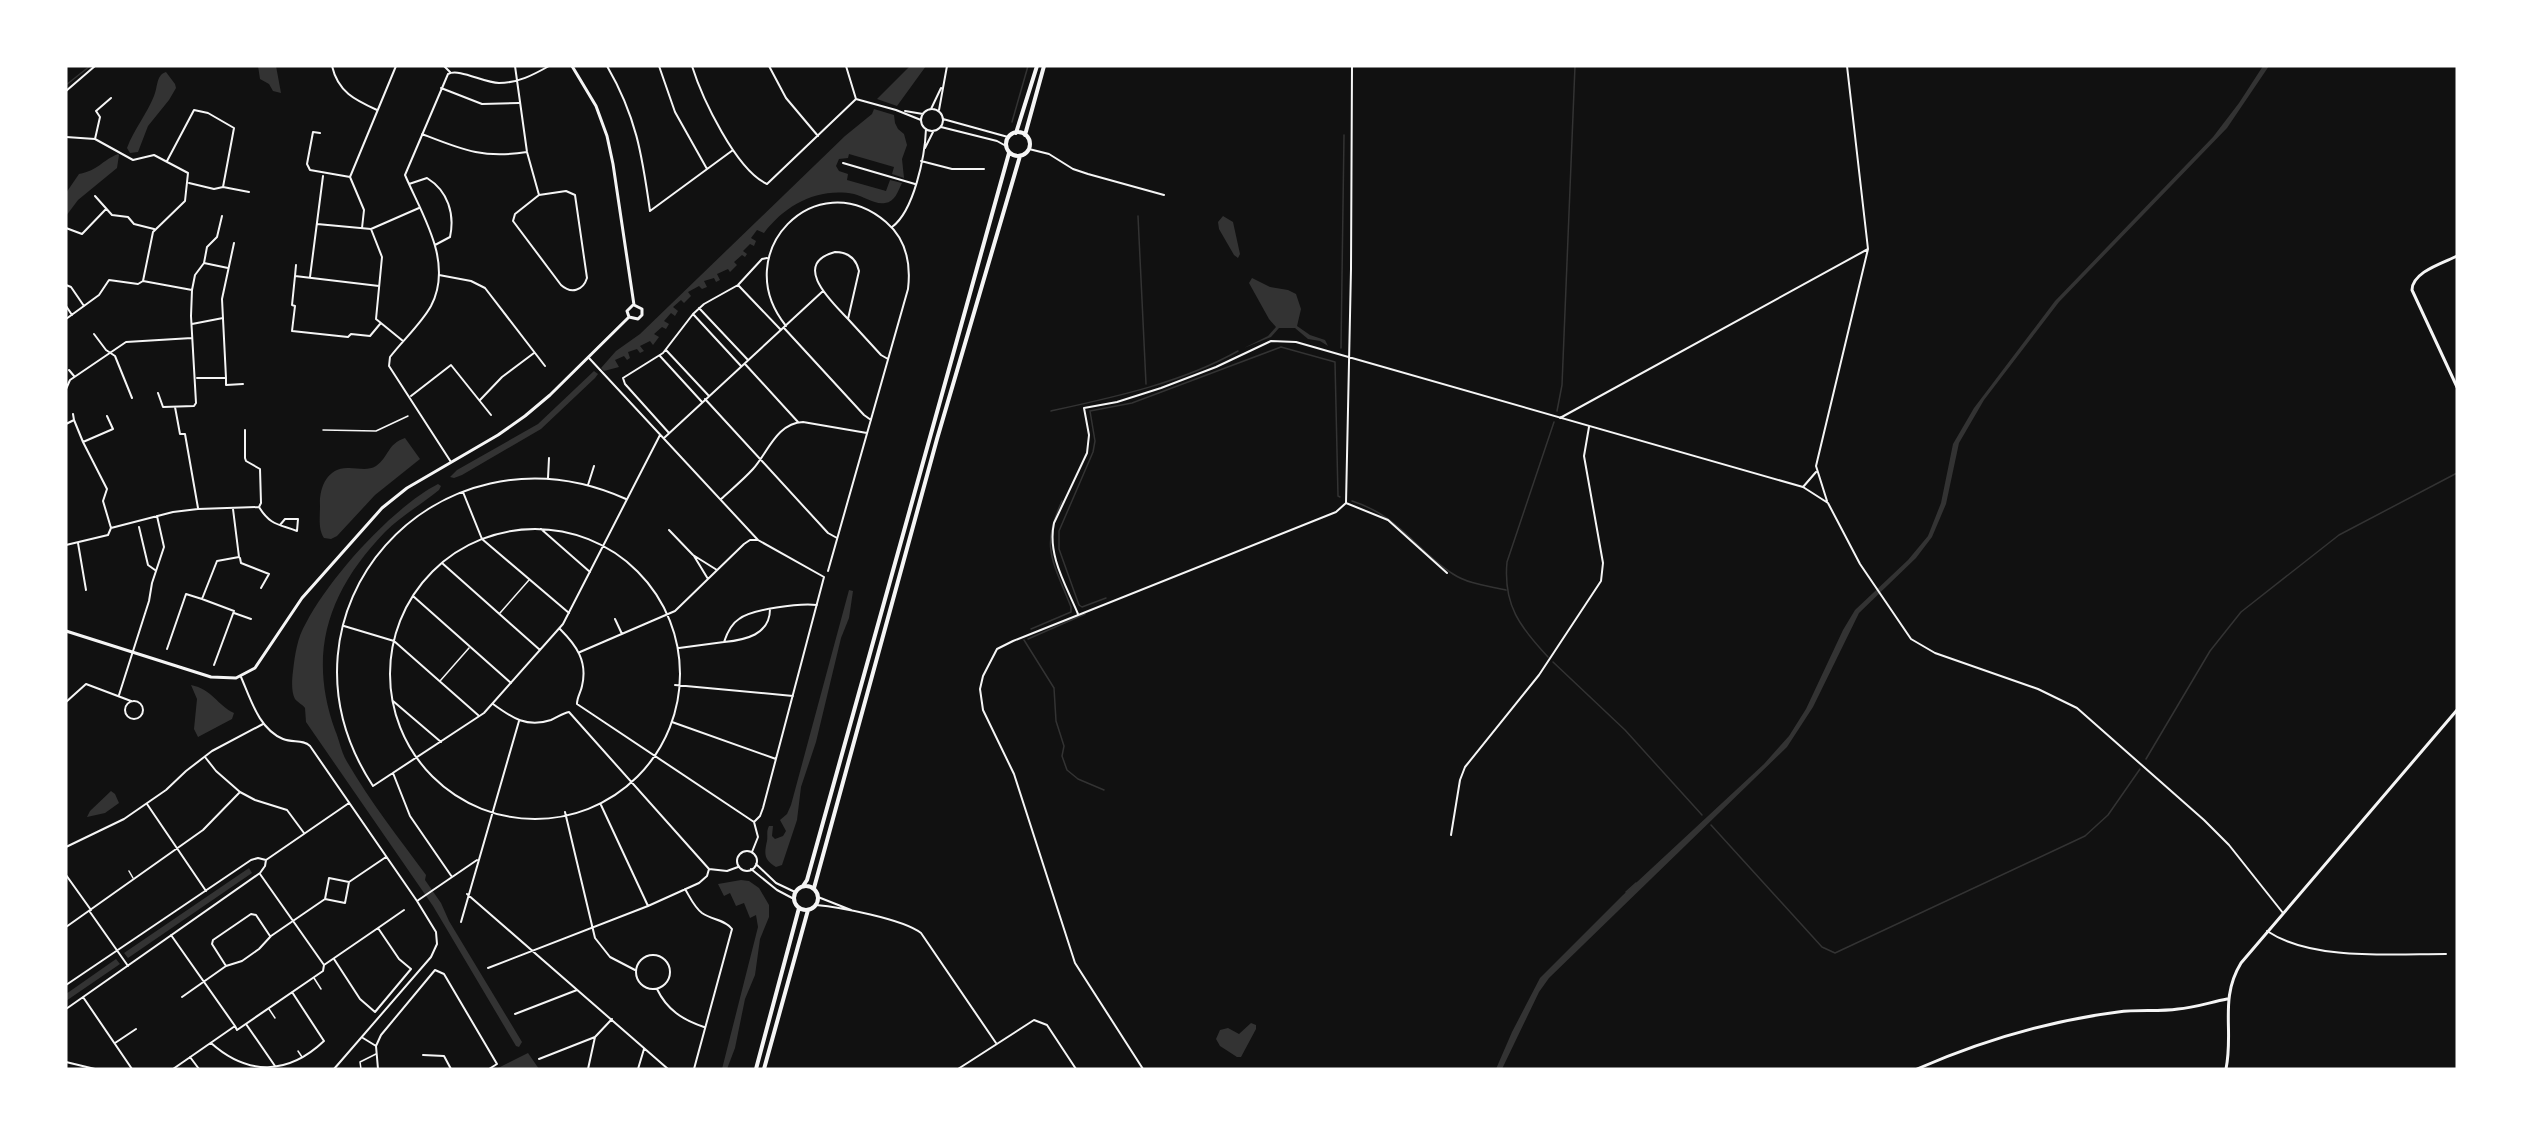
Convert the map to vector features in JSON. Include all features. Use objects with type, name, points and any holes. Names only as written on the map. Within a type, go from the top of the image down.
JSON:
[{"type":"main road","points":[[1016,133],[1036,66]]},
{"type":"main road","points":[[1025,135],[1044,66]]},
{"type":"main road","points":[[764,1069],[808,910],[816,905],[818,897],[814,888],[940,429],[1020,156],[1029,149],[1029,141],[1025,135],[1016,133],[1008,137],[1006,146],[1010,153],[1020,156]]},
{"type":"main road","points":[[808,910],[800,908],[794,899],[795,892],[807,880],[1010,153]]},
{"type":"main road","points":[[803,886],[814,888]]},
{"type":"main road","points":[[756,1069],[800,908]]},
{"type":"street","points":[[66,91],[95,66]]},
{"type":"street","points":[[332,66],[337,81],[348,95],[377,110]]},
{"type":"street","points":[[362,228],[364,210],[350,177],[396,66]]},
{"type":"street","points":[[444,66],[450,72]]},
{"type":"street","points":[[515,66],[527,152],[539,195]]},
{"type":"street","points":[[450,72],[456,71],[488,82],[516,81],[549,66]]},
{"type":"street","points":[[572,66],[596,106],[607,136],[634,304]]},
{"type":"street","points":[[607,66],[627,104],[638,134],[650,211],[734,150]]},
{"type":"street","points":[[659,66],[679,119],[708,169]]},
{"type":"street","points":[[692,66],[708,105],[734,150],[753,173],[767,184],[856,99]]},
{"type":"street","points":[[769,66],[786,98],[818,136]]},
{"type":"street","points":[[846,66],[856,99]]},
{"type":"street","points":[[939,112],[947,66]]},
{"type":"street","points":[[1143,1069],[1075,963],[1014,774],[981,703],[980,689],[983,676],[997,648],[1335,512],[1346,503],[1352,66]]},
{"type":"street","points":[[1803,487],[1816,471],[1868,249],[1847,66]]},
{"type":"street","points":[[450,72],[441,88],[405,175],[435,245],[440,260],[439,274],[432,304],[390,357],[389,366],[451,462]]},
{"type":"street","points":[[896,110],[923,114],[932,109],[943,83]]},
{"type":"street","points":[[441,88],[482,104],[519,103]]},
{"type":"street","points":[[95,139],[100,117],[96,111],[111,98]]},
{"type":"street","points":[[856,99],[896,110],[921,120],[926,129],[923,153],[906,213],[892,227]]},
{"type":"street","points":[[932,109],[939,112],[943,119],[995,136],[1008,137]]},
{"type":"street","points":[[167,161],[194,110],[208,113],[234,128],[223,188]]},
{"type":"street","points":[[921,120],[923,114]]},
{"type":"street","points":[[941,127],[943,119]]},
{"type":"street","points":[[923,153],[933,131],[941,127],[997,141],[1006,146]]},
{"type":"street","points":[[926,129],[933,131]]},
{"type":"street","points":[[320,133],[313,132],[309,170],[350,177]]},
{"type":"street","points":[[421,134],[459,148],[488,155],[501,156],[527,152]]},
{"type":"street","points":[[66,137],[95,139],[133,160],[152,155],[188,173],[189,183],[185,201],[154,229],[143,281]]},
{"type":"street","points":[[1029,149],[1049,154],[1073,169],[1164,195]]},
{"type":"street","points":[[921,161],[952,169],[984,169]]},
{"type":"street","points":[[843,163],[915,184]]},
{"type":"street","points":[[310,277],[323,174]]},
{"type":"street","points":[[409,184],[427,178],[438,186],[446,197],[452,217],[452,228],[448,240],[435,245]]},
{"type":"street","points":[[189,183],[214,189],[249,192]]},
{"type":"street","points":[[567,191],[575,195],[587,278],[578,290],[568,290],[561,285],[513,221],[515,214],[539,195],[567,191]]},
{"type":"street","points":[[95,196],[112,215],[128,218],[134,224],[154,229]]},
{"type":"street","points":[[783,328],[768,295],[765,278],[767,258],[776,237],[789,222],[805,210],[833,203],[856,205],[878,215],[892,227],[907,254],[909,276],[907,294],[828,571]]},
{"type":"street","points":[[317,224],[371,229],[419,208]]},
{"type":"street","points":[[66,228],[82,234],[106,209]]},
{"type":"street","points":[[158,393],[163,407],[194,406],[196,403],[192,290],[195,275],[204,263],[207,247],[217,237],[222,216]]},
{"type":"street","points":[[371,229],[382,257],[376,319],[403,341]]},
{"type":"street","points":[[234,243],[222,297],[226,385],[243,384]]},
{"type":"street","points":[[1559,418],[1868,249]]},
{"type":"street","points":[[848,319],[860,276],[858,266],[852,258],[835,252],[820,261],[815,276],[817,285],[823,291],[848,319],[881,355],[888,359]]},
{"type":"street","points":[[2457,256],[2418,276],[2412,285],[2412,291],[2457,387]]},
{"type":"street","points":[[669,433],[623,380],[628,374],[660,356],[699,308],[738,285],[760,260],[767,258]]},
{"type":"street","points":[[204,263],[229,268]]},
{"type":"street","points":[[296,266],[292,331],[348,337],[351,334],[370,336],[380,324]]},
{"type":"street","points":[[439,274],[471,281],[485,288],[545,366]]},
{"type":"street","points":[[295,276],[379,286]]},
{"type":"street","points":[[66,319],[99,295],[109,280],[136,284],[143,281],[192,290]]},
{"type":"street","points":[[66,285],[71,287],[84,306]]},
{"type":"street","points":[[738,285],[783,328],[864,416],[871,420]]},
{"type":"street","points":[[663,439],[823,291]]},
{"type":"street","points":[[629,318],[638,320],[642,315],[640,306],[634,304]]},
{"type":"street","points":[[629,318],[627,311],[634,304]]},
{"type":"street","points":[[66,306],[72,315]]},
{"type":"street","points":[[699,308],[748,360]]},
{"type":"street","points":[[693,314],[741,366]]},
{"type":"street","points":[[192,324],[223,318]]},
{"type":"street","points":[[66,631],[132,650],[211,677],[228,679],[241,677],[255,668],[302,598],[382,508],[407,488],[520,420],[550,395],[629,318]]},
{"type":"street","points":[[94,334],[106,350],[115,356],[132,398]]},
{"type":"street","points":[[66,389],[74,376],[126,342],[192,338]]},
{"type":"street","points":[[1078,614],[1055,559],[1052,541],[1054,523],[1089,447],[1084,408],[1117,402],[1161,388],[1271,341],[1296,342],[1803,487],[1828,502]]},
{"type":"street","points":[[666,350],[709,396]]},
{"type":"street","points":[[480,400],[502,377],[534,353]]},
{"type":"street","points":[[660,356],[702,402]]},
{"type":"street","points":[[589,358],[758,540],[824,577],[762,813],[754,822]]},
{"type":"street","points":[[744,363],[798,422],[867,433]]},
{"type":"street","points":[[410,396],[451,365],[491,415]]},
{"type":"street","points":[[69,370],[74,376]]},
{"type":"street","points":[[195,378],[226,378]]},
{"type":"street","points":[[705,399],[828,533],[838,538]]},
{"type":"street","points":[[175,407],[180,434],[185,434],[198,509]]},
{"type":"street","points":[[66,545],[108,535],[111,528],[103,501],[107,489],[83,442],[73,414]]},
{"type":"street","points":[[83,442],[113,429],[108,416]]},
{"type":"street","points":[[66,424],[74,420]]},
{"type":"street","points":[[720,500],[760,459],[781,432],[798,422]]},
{"type":"street","points":[[1451,835],[1460,780],[1466,767],[1539,675],[1601,581],[1603,563],[1584,456],[1589,427]]},
{"type":"street","points":[[244,430],[246,461],[260,469],[261,503],[259,507]]},
{"type":"street","points":[[626,500],[588,485],[548,478],[510,479],[463,491],[421,513],[388,543],[361,582],[344,626],[338,670],[341,707],[350,743],[373,786],[479,716],[493,704],[559,628],[569,613],[660,435]]},
{"type":"street","points":[[548,478],[549,458]]},
{"type":"street","points":[[588,485],[594,466]]},
{"type":"street","points":[[1816,471],[1828,502],[1860,564],[1911,639],[1935,653],[2038,689],[2077,708],[2204,820],[2229,845],[2283,913]]},
{"type":"street","points":[[463,491],[482,539],[569,613]]},
{"type":"street","points":[[1346,503],[1388,520],[1447,573]]},
{"type":"street","points":[[111,528],[198,509],[259,507]]},
{"type":"street","points":[[259,507],[267,520],[280,525],[297,531],[298,519],[285,519],[280,525]]},
{"type":"street","points":[[233,509],[241,563],[269,574],[261,588]]},
{"type":"street","points":[[119,695],[149,601],[155,570],[164,547],[158,516]]},
{"type":"street","points":[[139,527],[148,565],[155,570]]},
{"type":"street","points":[[541,529],[590,572]]},
{"type":"street","points":[[541,529],[573,534],[603,546],[624,559],[641,575],[656,594],[668,615],[678,648],[680,686],[672,722],[656,756],[632,783],[601,804],[566,817],[529,820],[491,813],[471,805],[448,791],[416,758],[401,731],[392,701],[390,671],[394,641],[401,618],[412,596],[442,563],[482,539],[505,532],[541,529]]},
{"type":"street","points":[[669,530],[693,555],[708,579]]},
{"type":"street","points":[[580,652],[668,615],[747,542],[758,540]]},
{"type":"street","points":[[78,543],[86,590]]},
{"type":"street","points":[[693,555],[717,570]]},
{"type":"street","points":[[202,599],[217,561],[239,557]]},
{"type":"street","points":[[442,563],[540,650]]},
{"type":"street","points":[[167,649],[186,594],[234,611],[251,620]]},
{"type":"street","points":[[412,596],[511,683]]},
{"type":"street","points":[[724,642],[733,624],[740,617],[749,613],[800,605],[817,605]]},
{"type":"street","points":[[678,648],[742,640],[760,632],[766,626],[770,609]]},
{"type":"street","points":[[214,665],[234,613]]},
{"type":"street","points":[[615,619],[622,634]]},
{"type":"street","points":[[344,626],[394,641],[479,716]]},
{"type":"street","points":[[559,628],[580,652],[584,675],[577,704],[754,822],[758,837],[752,852]]},
{"type":"street","points":[[241,677],[263,724],[280,738],[309,744],[436,932],[435,952],[334,1069]]},
{"type":"street","points":[[66,702],[86,684],[139,702],[143,706],[142,715],[137,718],[129,717],[125,712],[126,706],[131,701]]},
{"type":"street","points":[[675,686],[793,696]]},
{"type":"street","points":[[392,701],[441,742]]},
{"type":"street","points":[[493,704],[519,721],[540,722],[566,712],[570,713],[709,869],[727,871],[738,866]]},
{"type":"street","points":[[2226,1069],[2229,1042],[2227,999],[2235,973],[2283,913],[2457,710]]},
{"type":"street","points":[[461,922],[467,894],[519,721]]},
{"type":"street","points":[[672,722],[776,759]]},
{"type":"street","points":[[66,847],[124,819],[147,804],[205,756],[263,724]]},
{"type":"street","points":[[205,756],[216,771],[240,792],[255,800],[285,808],[304,833]]},
{"type":"street","points":[[393,773],[410,816],[452,877]]},
{"type":"street","points":[[66,927],[209,825],[240,792]]},
{"type":"street","points":[[66,1010],[260,873],[266,860],[348,803]]},
{"type":"street","points":[[147,804],[206,891]]},
{"type":"street","points":[[601,804],[648,906]]},
{"type":"street","points":[[565,812],[591,926],[603,950],[618,962],[635,970],[640,984],[648,989],[663,986],[669,978],[669,969],[664,959],[652,955],[641,960],[635,970]]},
{"type":"street","points":[[746,851],[752,852],[756,858],[756,864],[752,869],[743,870],[738,866],[737,860],[740,854],[746,851]]},
{"type":"street","points":[[325,898],[345,903],[349,882],[386,857]]},
{"type":"street","points":[[66,985],[255,858],[266,860]]},
{"type":"street","points":[[417,901],[477,860]]},
{"type":"street","points":[[756,864],[776,883],[795,892]]},
{"type":"street","points":[[488,968],[533,952],[591,926],[648,906],[699,883],[709,869]]},
{"type":"street","points":[[752,869],[777,890],[794,899]]},
{"type":"street","points":[[171,934],[237,1030],[246,1024],[323,971],[324,965],[260,873]]},
{"type":"street","points":[[66,875],[128,966]]},
{"type":"street","points":[[182,997],[226,966],[242,961],[259,949],[270,936],[325,898],[329,878],[349,882]]},
{"type":"street","points":[[685,889],[696,907],[703,913],[728,924],[732,929],[694,1069]]},
{"type":"street","points":[[467,894],[668,1069]]},
{"type":"street","points":[[818,897],[854,911],[909,926],[921,933],[996,1043]]},
{"type":"street","points":[[816,905],[854,911]]},
{"type":"street","points":[[324,965],[404,910]]},
{"type":"street","points":[[226,966],[212,942],[232,927],[254,914],[270,936]]},
{"type":"street","points":[[334,958],[360,999],[375,1012],[411,969],[399,959],[378,928]]},
{"type":"street","points":[[2267,932],[2290,944],[2320,950],[2446,954]]},
{"type":"street","points":[[378,1069],[376,1046],[381,1035],[435,970],[444,975],[497,1064],[489,1069]]},
{"type":"street","points":[[657,989],[669,1008],[677,1015],[704,1027]]},
{"type":"street","points":[[515,1014],[577,990]]},
{"type":"street","points":[[211,1043],[235,1060],[252,1066],[289,1064],[303,1058],[324,1041],[292,992]]},
{"type":"street","points":[[83,998],[132,1069]]},
{"type":"street","points":[[1917,1069],[1959,1050],[2067,1020],[2121,1011],[2179,1010],[2227,999]]},
{"type":"street","points":[[539,1059],[595,1037],[612,1019]]},
{"type":"street","points":[[958,1069],[1030,1021],[1038,1020],[1047,1025],[1076,1069]]},
{"type":"street","points":[[246,1024],[275,1066]]},
{"type":"street","points":[[173,1069],[234,1026]]},
{"type":"street","points":[[115,1043],[136,1029]]},
{"type":"street","points":[[588,1069],[595,1037]]},
{"type":"street","points":[[363,1038],[376,1046]]},
{"type":"street","points":[[638,1069],[644,1048]]},
{"type":"street","points":[[423,1055],[444,1056],[452,1069]]},
{"type":"street","points":[[190,1057],[199,1069]]},
{"type":"street","points":[[66,1062],[95,1069]]},
{"type":"lane","points":[[323,430],[376,431],[408,416]]},
{"type":"lane","points":[[499,614],[530,579]]},
{"type":"lane","points":[[440,681],[470,648]]},
{"type":"lane","points":[[129,872],[133,879]]},
{"type":"lane","points":[[313,977],[321,989]]},
{"type":"lane","points":[[268,1008],[275,1018]]},
{"type":"lane","points":[[298,1051],[303,1058]]},
{"type":"lane","points":[[361,1069],[360,1062],[376,1053]]},
{"type":"shaded area","points":[[258,66],[276,66],[281,93],[273,91],[269,84],[260,79]]},
{"type":"shaded area","points":[[910,66],[926,66],[897,106],[877,99]]},
{"type":"shaded area","points":[[2263,66],[2269,66],[2227,128],[2059,302],[1984,400],[1959,443],[1946,504],[1932,537],[1916,558],[1859,613],[1813,707],[1787,747],[1549,978],[1539,992],[1502,1069],[1496,1069],[1540,978],[1623,895],[1764,764],[1789,736],[1806,709],[1843,630],[1855,610],[1908,560],[1928,536],[1941,503],[1953,444],[1974,408],[2055,301],[2213,137]]},
{"type":"shaded area","points":[[166,72],[176,88],[148,126],[138,152],[130,153],[127,148],[130,141],[151,103],[160,76]]},
{"type":"shaded area","points":[[874,109],[894,115],[898,129],[904,134],[907,145],[902,159],[904,178],[892,174],[894,167],[849,154],[848,158],[839,159],[836,166],[839,171],[848,174],[847,180],[886,191],[890,180],[902,183],[894,198],[881,203],[854,194],[828,193],[803,200],[782,214],[764,233],[757,230],[751,238],[756,241],[754,246],[750,244],[743,251],[747,254],[734,262],[737,265],[730,272],[728,269],[717,274],[720,280],[716,282],[714,278],[704,281],[707,287],[702,289],[699,286],[688,292],[691,296],[684,303],[681,300],[673,307],[678,311],[675,316],[671,313],[664,321],[669,324],[666,329],[662,327],[654,334],[659,337],[653,345],[650,341],[640,346],[644,351],[640,353],[637,349],[628,352],[630,358],[627,360],[624,356],[615,360],[619,367],[604,371],[601,368],[616,351],[640,334],[845,136],[872,114]]},
{"type":"shaded area","points":[[118,154],[117,168],[78,200],[66,216],[66,193],[79,174],[91,170]]},
{"type":"shaded area","points":[[1223,216],[1233,222],[1240,254],[1238,258],[1219,229],[1218,222]]},
{"type":"shaded area","points":[[1252,278],[1270,287],[1296,294],[1301,309],[1297,326],[1310,335],[1325,340],[1328,346],[1320,341],[1308,339],[1295,328],[1279,328],[1271,337],[1244,348],[1268,336],[1276,327],[1249,283]]},
{"type":"shaded area","points":[[594,371],[598,374],[595,378],[541,429],[462,475],[450,477],[457,470],[538,424]]},
{"type":"shaded area","points":[[405,438],[420,459],[375,495],[337,536],[331,539],[324,538],[320,527],[320,499],[323,486],[330,475],[341,469],[373,468],[391,447]]},
{"type":"shaded area","points":[[438,484],[441,486],[439,490],[385,532],[350,576],[337,600],[328,624],[323,674],[327,701],[346,760],[374,804],[426,875],[425,880],[441,903],[449,921],[522,1042],[519,1047],[516,1046],[433,906],[306,722],[305,708],[295,699],[293,693],[293,674],[298,641],[330,585],[382,526],[401,509]]},
{"type":"shaded area","points":[[849,590],[853,591],[849,618],[841,638],[816,742],[801,787],[797,820],[782,865],[776,867],[769,862],[766,856],[769,826],[773,826],[772,836],[775,839],[783,836],[786,831],[780,820],[787,814],[791,805]]},
{"type":"shaded area","points":[[191,685],[204,690],[234,713],[232,719],[198,737],[194,729],[197,699]]},
{"type":"shaded area","points":[[111,791],[119,803],[105,813],[87,817],[90,811]]},
{"type":"shaded area","points":[[249,868],[252,873],[128,958],[124,953]]},
{"type":"shaded area","points":[[749,881],[759,888],[769,905],[769,917],[760,939],[755,975],[745,999],[735,1048],[727,1069],[722,1069],[758,927],[756,915],[750,918],[744,903],[736,906],[730,893],[724,896],[718,884]]},
{"type":"shaded area","points":[[116,959],[120,964],[66,1001],[66,994]]},
{"type":"shaded area","points":[[1251,1023],[1256,1025],[1256,1029],[1241,1057],[1237,1057],[1220,1046],[1216,1039],[1220,1030],[1228,1028],[1239,1034]]},
{"type":"shaded area","points":[[528,1053],[539,1069],[496,1069]]},
{"type":"waterway","points":[[66,85],[90,66]]},
{"type":"waterway","points":[[1012,122],[1028,66]]},
{"type":"waterway","points":[[1557,411],[1562,385],[1575,66]]},
{"type":"waterway","points":[[1341,348],[1344,135]]},
{"type":"waterway","points":[[1138,216],[1146,384]]},
{"type":"waterway","points":[[1106,598],[1082,607],[1079,605],[1059,549],[1059,531],[1093,452],[1095,441],[1090,411],[1132,403],[1281,347],[1335,362],[1338,496],[1340,497]]},
{"type":"waterway","points":[[1051,411],[1147,388],[1194,372],[1238,351]]},
{"type":"waterway","points":[[1548,657],[1529,636],[1516,614],[1511,603],[1506,577],[1507,562],[1554,422]]},
{"type":"waterway","points":[[2146,759],[2210,651],[2241,612],[2339,535],[2457,473]]},
{"type":"waterway","points":[[1031,629],[1071,612],[1054,566],[1050,543],[1055,517],[1062,501]]},
{"type":"waterway","points":[[1352,501],[1382,515],[1453,574],[1472,582],[1506,590]]},
{"type":"waterway","points":[[1028,639],[1085,614]]},
{"type":"waterway","points":[[1024,640],[1054,688],[1056,721],[1064,746],[1062,756],[1067,770],[1078,779],[1104,790]]},
{"type":"waterway","points":[[1553,662],[1625,730],[1702,815]]},
{"type":"waterway","points":[[1711,825],[1822,947],[1835,953],[2085,836],[2108,815],[2140,769]]},
{"type":"waterway","points":[[1626,892],[1636,883]]}]
